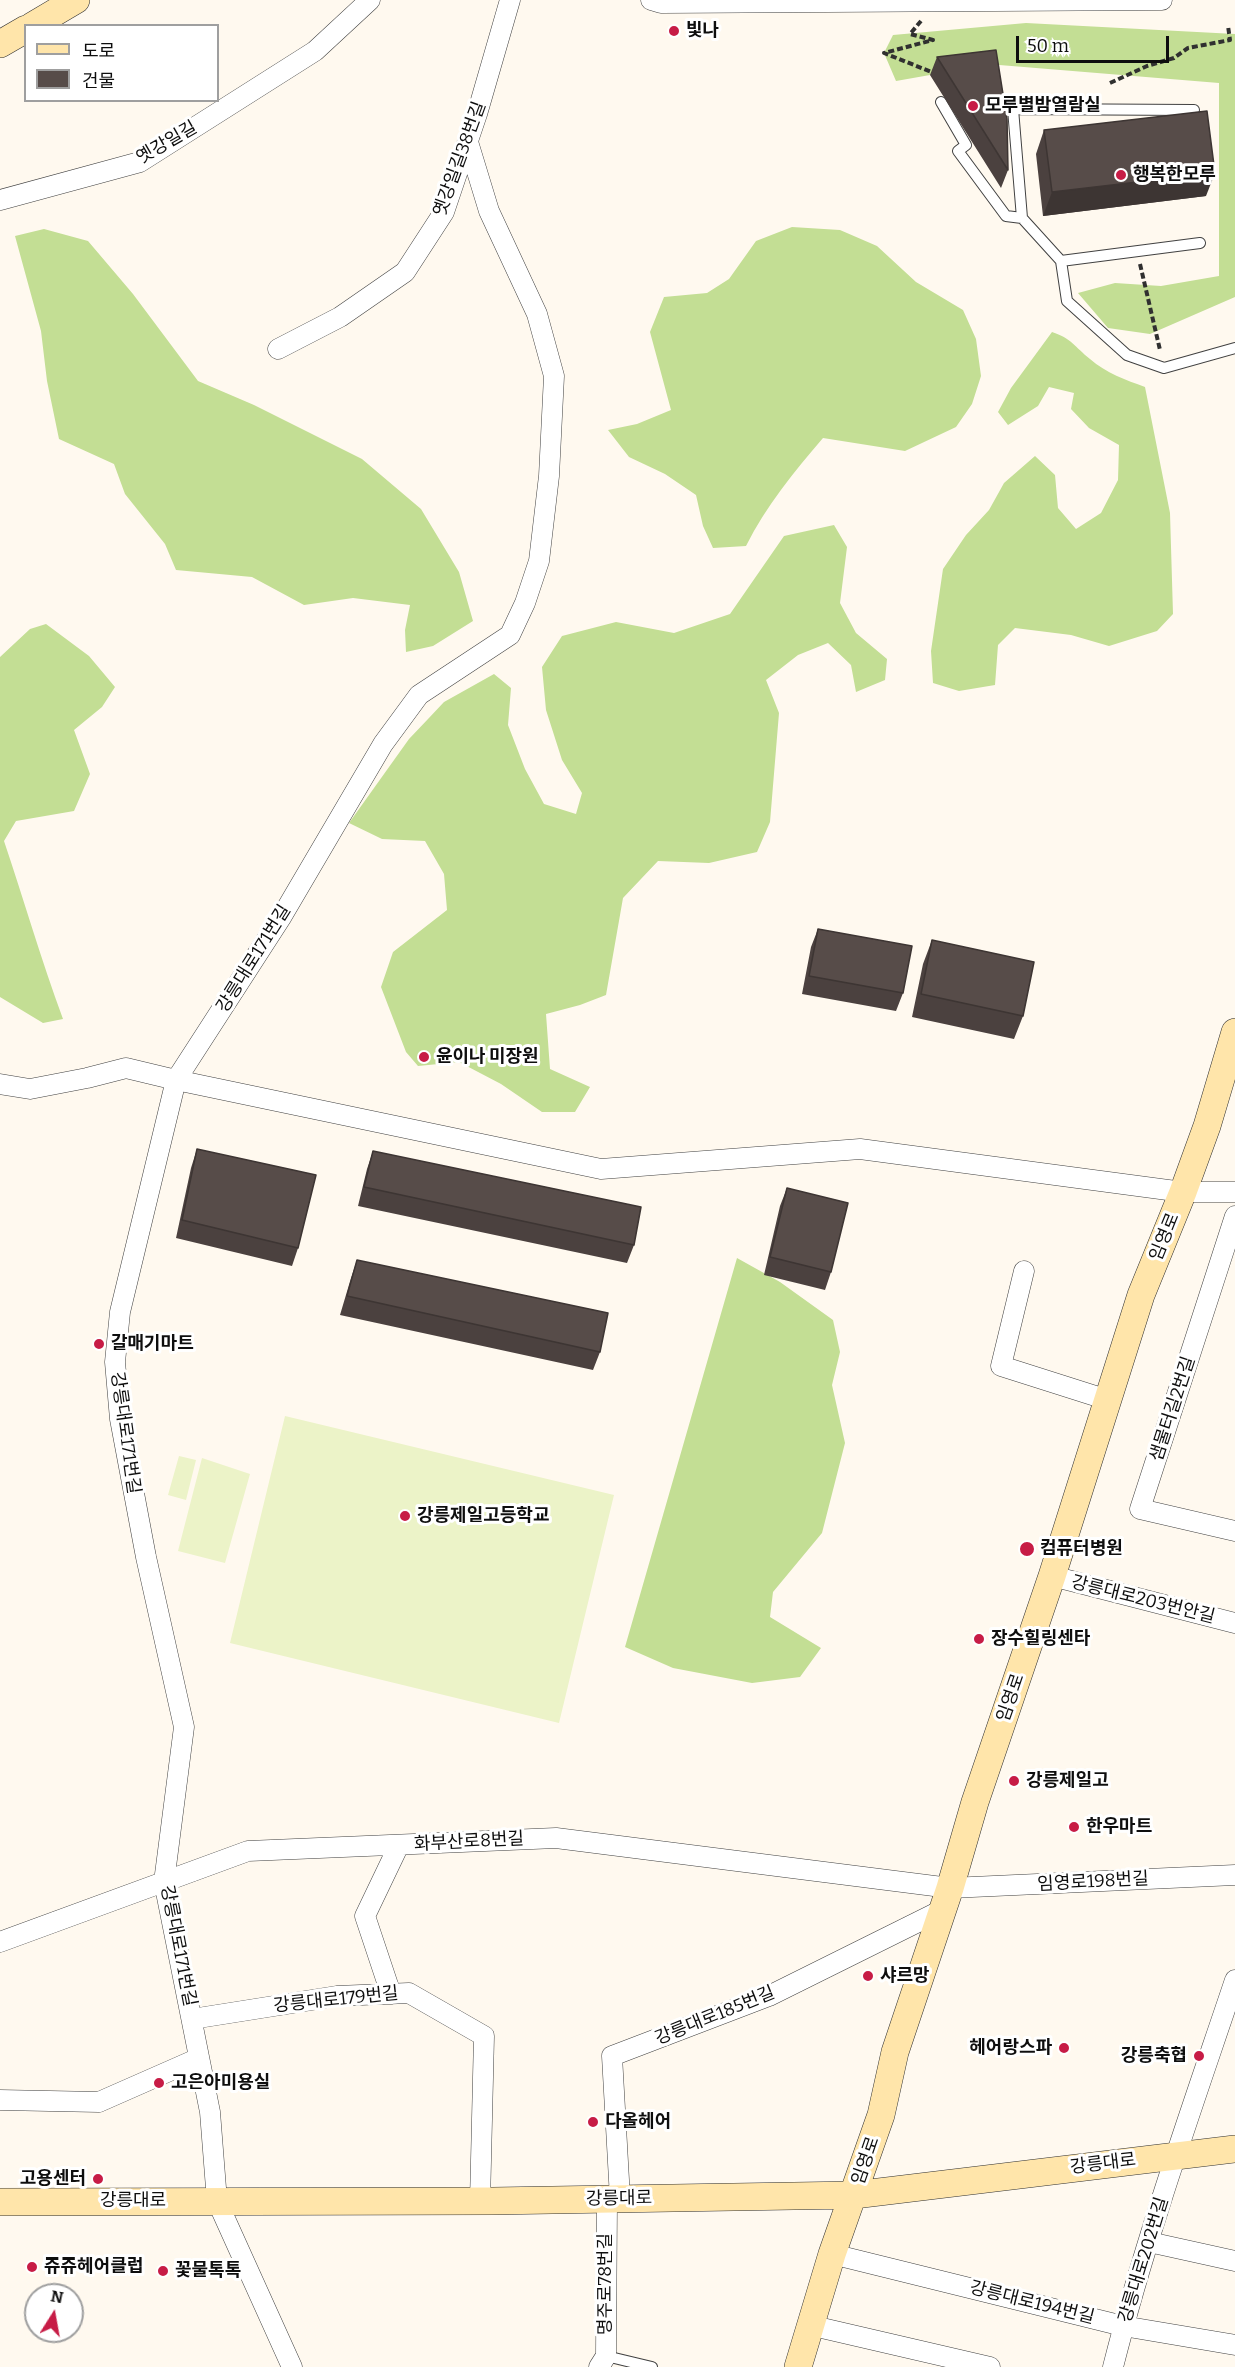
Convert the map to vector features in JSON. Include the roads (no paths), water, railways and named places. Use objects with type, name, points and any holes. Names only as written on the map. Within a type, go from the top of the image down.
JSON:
[{"type":"street","points":[[35,24],[76,0]]},
{"type":"street","name":"옛강일길","points":[[0,200],[140,162],[315,51],[370,0]]},
{"type":"street","name":"옛강일길38번길","points":[[278,349],[340,317],[405,272],[444,212],[468,142],[510,0]]},
{"type":"street","points":[[651,0],[661,3],[1162,0]]},
{"type":"street","points":[[0,44],[24,30]]},
{"type":"street","name":"강릉대로171번길","points":[[292,2367],[217,2201],[210,2112],[164,1882],[184,1727],[146,1557],[120,1419],[115,1362],[120,1312],[176,1080],[282,916],[383,744],[419,695],[510,636],[525,603],[539,561],[549,476],[554,376],[537,314],[489,211],[468,142]]},
{"type":"street","name":"임영로","points":[[798,2367],[832,2254],[881,2115],[899,2041],[947,1899],[975,1802],[1052,1576],[1141,1295],[1207,1126],[1235,1032]]},
{"type":"street","points":[[0,1084],[30,1089],[126,1068],[601,1169],[860,1149],[1183,1192],[1235,1192]]},
{"type":"street","name":"샘물터길2번길","points":[[1235,1216],[1140,1509],[1235,1531]]},
{"type":"street","points":[[1024,1271],[1001,1366],[1108,1400]]},
{"type":"street","name":"강릉대로203번안길","points":[[1052,1576],[1235,1623]]},
{"type":"street","name":"화부산로8번길","points":[[0,1941],[248,1851],[556,1838],[947,1899]]},
{"type":"street","points":[[392,1994],[365,1916],[399,1845]]},
{"type":"street","name":"임영로198번길","points":[[947,1899],[1235,1875]]},
{"type":"street","name":"강릉대로185번길","points":[[613,2198],[612,2056],[769,1996],[947,1899]]},
{"type":"street","name":"강릉대로202번길","points":[[1113,2367],[1149,2241],[1235,1980]]},
{"type":"street","name":"강릉대로179번길","points":[[192,2019],[338,1996],[409,1993],[484,2036],[480,2202]]},
{"type":"street","points":[[0,2100],[99,2102],[199,2058]]},
{"type":"street","name":"강릉대로","points":[[0,2202],[480,2202],[854,2195],[1177,2154],[1235,2149]]},
{"type":"street","name":"명주로78번길","points":[[603,2361],[613,2198]]},
{"type":"street","points":[[1149,2241],[1235,2261]]},
{"type":"street","name":"강릉대로194번길","points":[[832,2254],[1123,2326],[1235,2345]]},
{"type":"street","points":[[809,2325],[990,2367]]},
{"type":"lane","points":[[941,102],[966,145],[958,151],[1006,216],[1022,218]]},
{"type":"lane","points":[[1194,110],[1013,109],[1022,218],[1061,261],[1066,301],[1127,355],[1164,368],[1235,348]]},
{"type":"lane","points":[[1061,261],[1200,243]]},
{"type":"lane","points":[[603,2361],[652,2367]]},
{"type":"place","name":"빛나","points":[[674,31]]},
{"type":"place","name":"모루별밤열람실","points":[[973,106]]},
{"type":"place","name":"행복한모루","points":[[1121,175]]},
{"type":"place","name":"윤이나 미장원","points":[[424,1057]]},
{"type":"place","name":"갈매기마트","points":[[99,1344]]},
{"type":"place","name":"강릉제일고등학교","points":[[405,1516]]},
{"type":"place","name":"컴퓨터병원","points":[[1027,1549]]},
{"type":"place","name":"장수힐링센타","points":[[979,1639]]},
{"type":"place","name":"강릉제일고","points":[[1014,1781]]},
{"type":"place","name":"한우마트","points":[[1074,1827]]},
{"type":"place","name":"샤르망","points":[[868,1976]]},
{"type":"place","name":"헤어랑스파","points":[[1064,2048]]},
{"type":"place","name":"강릉축협","points":[[1199,2056]]},
{"type":"place","name":"고은아미용실","points":[[159,2083]]},
{"type":"place","name":"다올헤어","points":[[593,2122]]},
{"type":"place","name":"고용센터","points":[[98,2179]]},
{"type":"place","name":"쥬쥬헤어클럽","points":[[32,2267]]},
{"type":"place","name":"꽃물톡톡","points":[[163,2271]]}]
